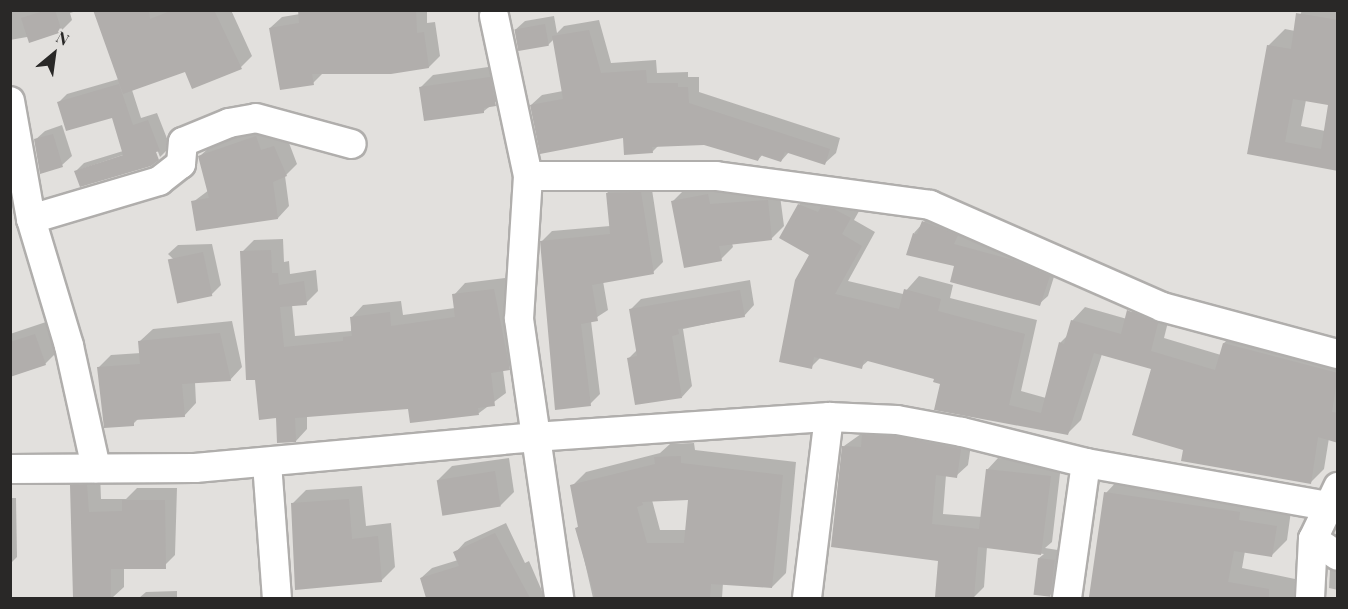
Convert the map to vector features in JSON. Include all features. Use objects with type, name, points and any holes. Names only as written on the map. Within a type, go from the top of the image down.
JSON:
[{"type":"street","points":[[494,16],[528,176],[519,319],[534,437],[559,598]]},
{"type":"street","points":[[10,101],[31,219],[69,346],[96,468]]},
{"type":"street","points":[[31,219],[159,181],[181,164],[183,142],[229,123],[256,118],[352,144]]},
{"type":"street","points":[[528,176],[716,176],[930,205],[1162,306],[1338,354]]},
{"type":"street","points":[[807,598],[829,417]]},
{"type":"street","points":[[10,469],[267,463],[534,437],[829,417],[897,420],[952,430],[1086,463],[1333,497],[1313,538],[1310,598]]},
{"type":"street","points":[[267,463],[277,598]]},
{"type":"street","points":[[1067,598],[1086,463]]},
{"type":"street","points":[[1313,538],[1338,556]]},
{"type":"building","points":[[47,10],[55,10],[62,32],[29,43],[21,18]]},
{"type":"building","points":[[93,10],[149,10],[150,19],[173,10],[214,10],[242,69],[192,89],[185,72],[123,94]]},
{"type":"building","points":[[298,10],[416,10],[417,33],[424,32],[429,68],[391,74],[312,74],[314,85],[280,90],[269,28],[299,23]]},
{"type":"building","points":[[1296,13],[1338,20],[1338,171],[1247,154],[1267,45],[1291,49]],"holes":[[[1293,99],[1328,105],[1321,149],[1285,142]]]},
{"type":"building","points":[[545,24],[549,46],[518,51],[514,29]]},
{"type":"building","points":[[589,30],[601,73],[646,70],[647,83],[678,83],[678,87],[688,87],[689,103],[830,149],[825,165],[785,152],[781,162],[760,155],[758,161],[704,145],[652,147],[653,153],[624,155],[623,138],[540,154],[530,105],[563,99],[552,36]]},
{"type":"building","points":[[490,77],[496,106],[484,108],[484,113],[424,121],[419,87]]},
{"type":"building","points":[[119,84],[133,125],[148,120],[160,151],[156,152],[159,160],[151,166],[80,187],[74,171],[123,155],[112,118],[66,131],[57,102]]},
{"type":"building","points":[[53,134],[63,167],[40,174],[34,139]]},
{"type":"building","points":[[256,136],[261,150],[274,146],[287,176],[273,182],[278,219],[196,231],[191,201],[209,198],[198,156]]},
{"type":"building","points":[[641,192],[654,274],[592,285],[598,321],[581,324],[591,406],[555,410],[540,241],[610,234],[606,193]]},
{"type":"building","points":[[708,194],[710,204],[768,200],[772,240],[719,246],[722,261],[684,268],[671,201]]},
{"type":"building","points":[[798,204],[818,212],[821,207],[834,209],[851,218],[842,234],[862,246],[835,294],[899,309],[904,289],[941,299],[938,311],[1025,334],[1009,405],[1041,413],[1059,342],[1064,344],[1071,320],[1121,334],[1127,310],[1158,323],[1151,351],[1215,370],[1223,343],[1338,373],[1332,412],[1338,413],[1338,443],[1318,437],[1311,484],[1181,461],[1183,450],[1132,435],[1151,369],[1094,353],[1068,435],[934,410],[940,384],[933,382],[934,379],[864,360],[862,369],[814,357],[812,369],[779,362],[795,280],[809,255],[779,238]]},
{"type":"building","points":[[922,221],[958,235],[954,244],[1013,260],[1050,276],[1040,306],[950,282],[954,266],[906,255],[913,233],[917,234]]},
{"type":"building","points":[[271,250],[272,273],[278,273],[279,285],[304,281],[307,305],[280,307],[284,347],[343,341],[343,337],[352,336],[350,317],[390,312],[391,326],[455,317],[452,294],[494,289],[510,370],[491,373],[495,406],[478,408],[479,415],[410,423],[408,409],[295,418],[296,442],[277,443],[276,418],[259,420],[255,380],[246,380],[240,251]]},
{"type":"building","points":[[203,252],[212,296],[177,304],[168,259]]},
{"type":"building","points":[[740,290],[745,317],[678,329],[679,334],[672,336],[682,398],[635,405],[627,358],[637,356],[629,309]]},
{"type":"building","points":[[220,333],[231,381],[182,384],[185,417],[134,420],[134,426],[104,428],[97,367],[140,364],[138,341]]},
{"type":"building","points":[[35,334],[46,365],[10,377],[10,342]]},
{"type":"building","points":[[862,435],[895,436],[961,449],[957,478],[936,475],[932,524],[979,529],[986,469],[1051,476],[1041,555],[978,547],[974,598],[954,598],[935,597],[938,561],[831,547],[842,446],[861,447]]},
{"type":"building","points":[[681,456],[681,463],[783,475],[772,588],[711,584],[710,598],[595,598],[575,528],[578,527],[570,485],[655,464],[654,457]],"holes":[[[688,500],[684,543],[647,543],[637,507],[643,505],[642,502]]]},
{"type":"building","points":[[495,471],[501,507],[442,516],[437,480]]},
{"type":"building","points":[[70,485],[87,485],[89,512],[122,511],[122,500],[165,500],[166,569],[111,569],[111,598],[73,598]]},
{"type":"building","points":[[1104,492],[1240,512],[1239,520],[1277,526],[1272,557],[1234,551],[1228,582],[1269,589],[1269,598],[1089,597]]},
{"type":"building","points":[[349,499],[352,539],[378,536],[382,582],[295,590],[291,503]]},
{"type":"building","points":[[495,533],[530,598],[426,598],[420,578],[459,566],[453,552]]},
{"type":"building","points":[[1038,558],[1055,560],[1050,597],[1033,595]]}]
